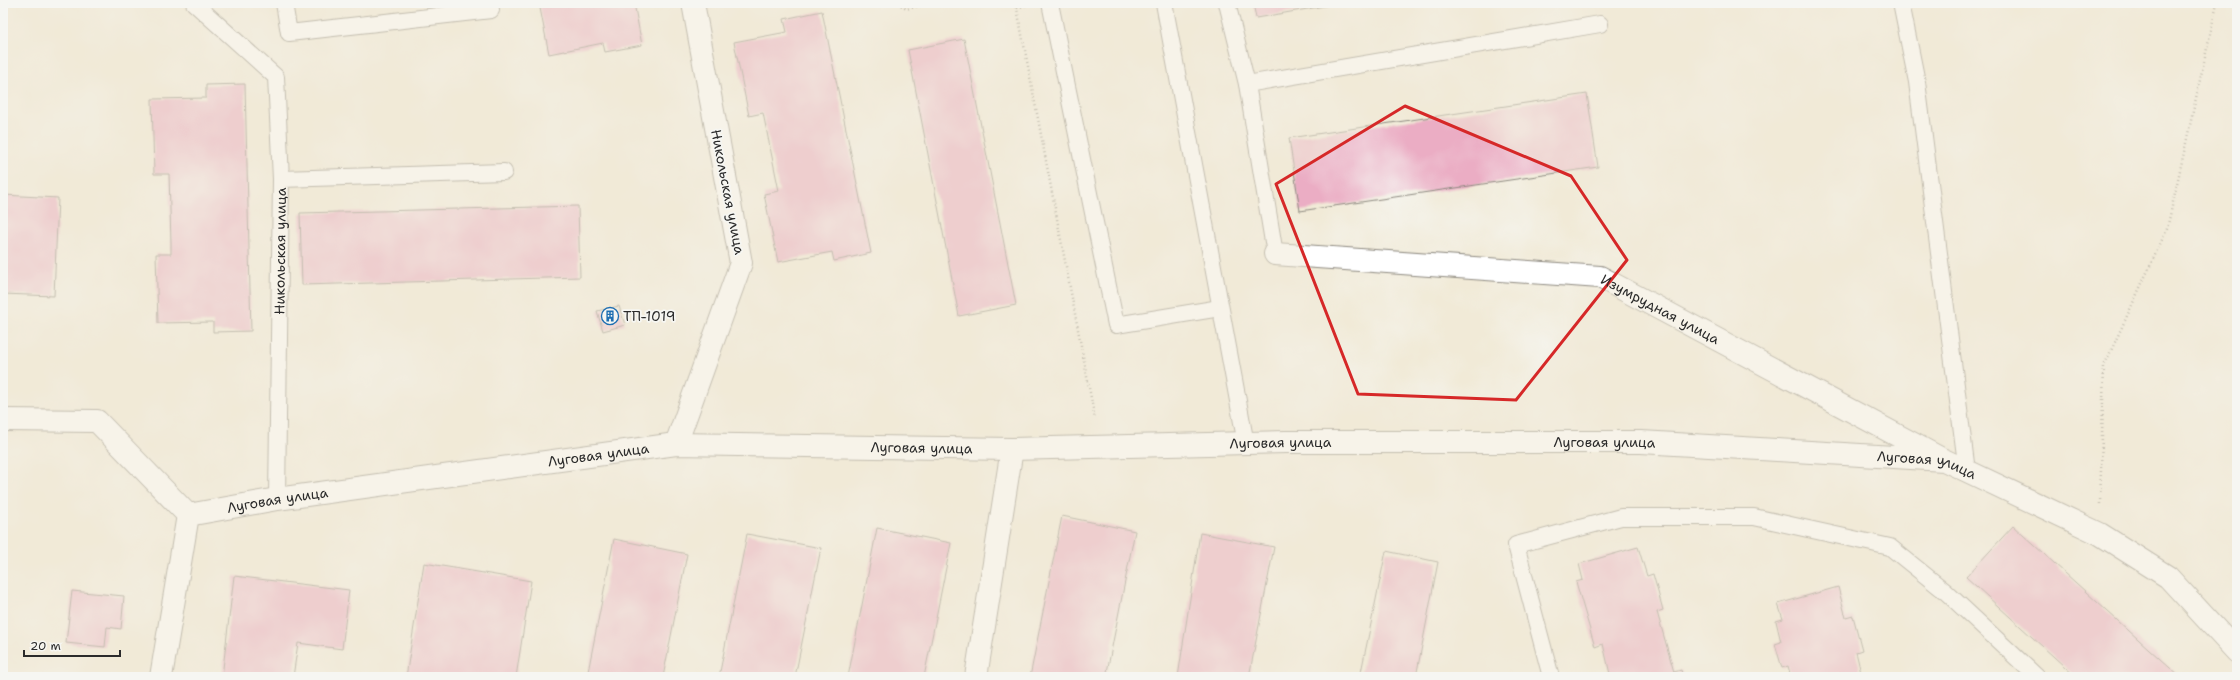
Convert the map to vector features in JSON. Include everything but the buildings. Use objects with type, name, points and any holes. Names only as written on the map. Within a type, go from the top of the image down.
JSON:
[{"type":"street","name":"Никольская улица","points":[[676,444],[741,263],[693,3]]},
{"type":"street","name":"Изумрудная улица","points":[[1275,254],[1600,277],[1944,460]]},
{"type":"street","points":[[3,420],[97,421],[188,515],[161,677]]},
{"type":"street","name":"Луговая улица","points":[[188,515],[278,499],[676,444],[1012,449],[1246,444],[1641,442],[1944,460],[2100,534],[2168,577],[2237,652]]},
{"type":"street","points":[[976,677],[1012,449]]},
{"type":"lane","points":[[194,3],[276,78],[281,179]]},
{"type":"lane","points":[[284,3],[289,33],[491,10],[490,3]]},
{"type":"lane","points":[[1050,3],[1116,325],[1220,308]]},
{"type":"lane","points":[[1164,3],[1246,444]]},
{"type":"lane","points":[[1227,3],[1247,84],[1275,254]]},
{"type":"lane","points":[[1901,3],[1918,82],[1967,471]]},
{"type":"lane","points":[[1247,84],[1600,24]]},
{"type":"lane","name":"Никольская улица","points":[[278,499],[281,179],[504,172]]},
{"type":"lane","points":[[1551,677],[1516,545],[1621,517],[1754,517],[1890,547],[1946,592],[2037,677]]},
{"type":"path","points":[[898,3],[906,9],[933,3]]},
{"type":"path","points":[[1016,3],[1100,447]]},
{"type":"path","points":[[2100,534],[2104,366],[2167,229],[2217,3]]},
{"type":"highlighted area","points":[[1405,106],[1571,176],[1627,260],[1516,400],[1358,394],[1276,184]]},
{"type":"place","name":"ТП-1019","points":[[610,316]]}]
